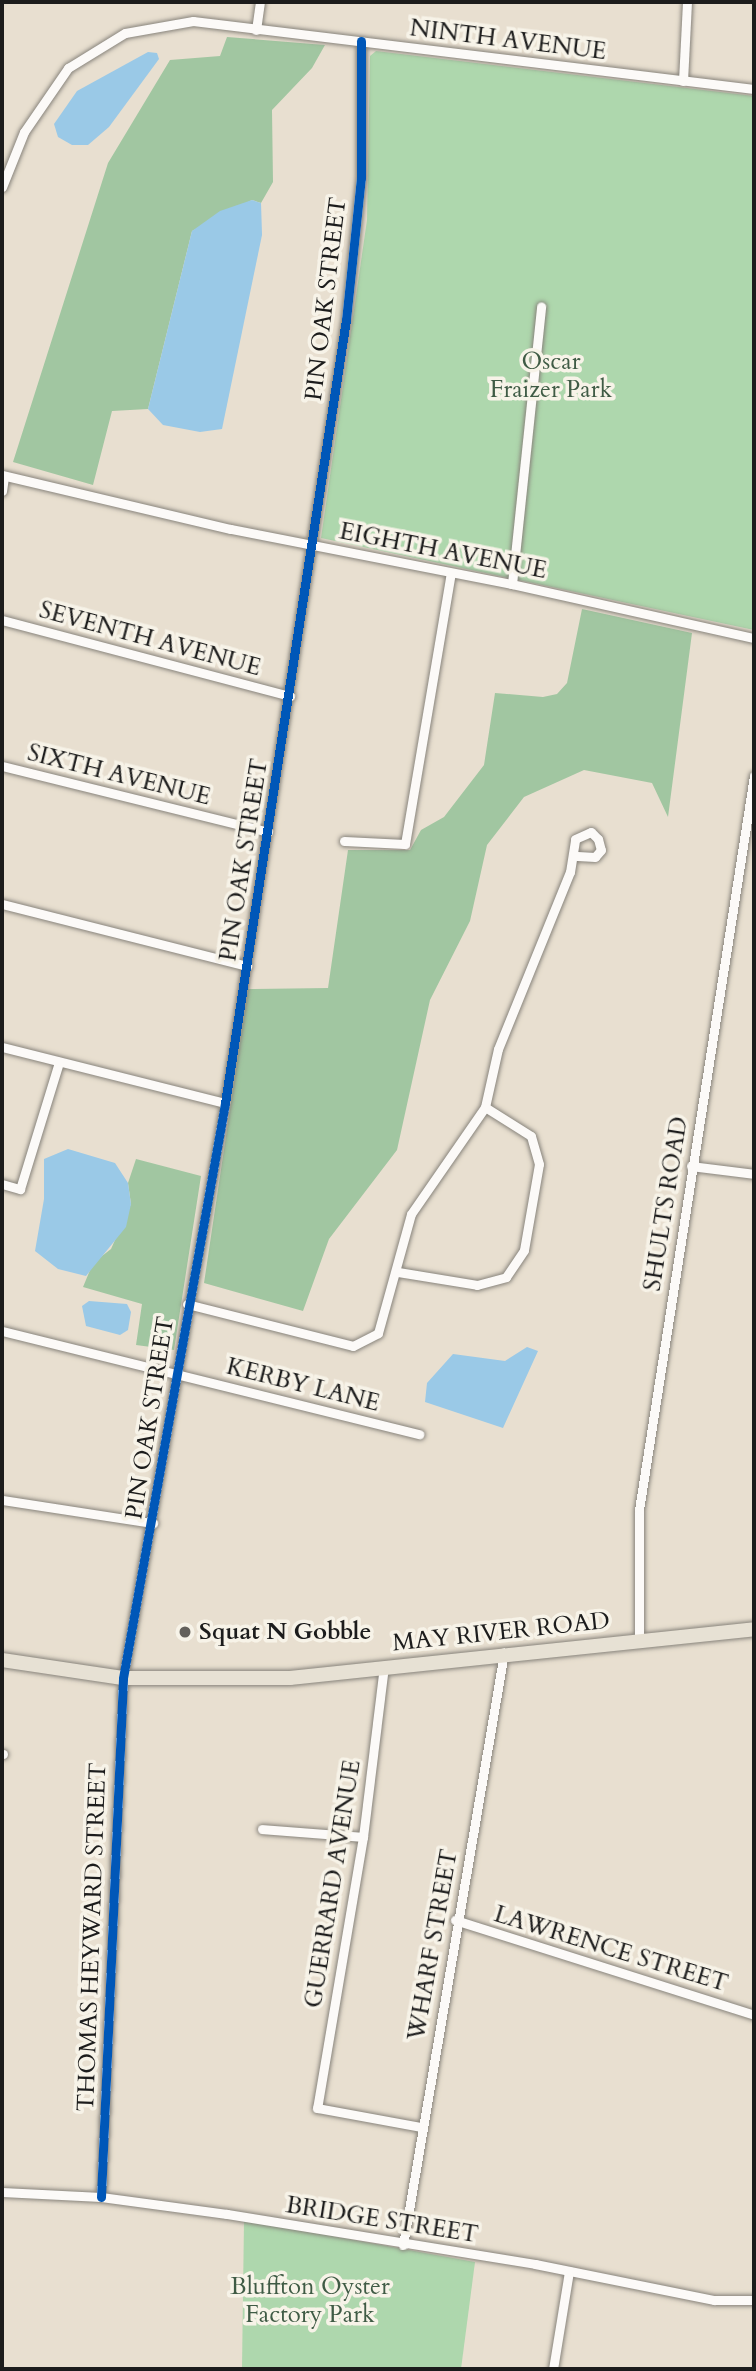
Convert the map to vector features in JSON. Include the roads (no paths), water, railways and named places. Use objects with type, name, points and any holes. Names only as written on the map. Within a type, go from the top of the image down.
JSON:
[{"type":"main road","name":"MAY RIVER ROAD","points":[[2,1660],[123,1678],[290,1678],[505,1653],[754,1629]]},
{"type":"street","points":[[256,30],[260,2]]},
{"type":"street","points":[[683,81],[687,2]]},
{"type":"street","name":"NINTH AVENUE","points":[[2,187],[24,132],[68,68],[125,33],[192,21],[754,89]]},
{"type":"street","name":"PIN OAK STREET","points":[[123,1678],[153,1523],[187,1304],[225,1103],[290,696],[356,229],[361,41]]},
{"type":"street","points":[[512,584],[541,307]]},
{"type":"street","points":[[2,491],[3,476]]},
{"type":"street","name":"EIGHTH AVENUE","points":[[3,476],[754,638]]},
{"type":"street","points":[[344,841],[405,844],[451,573]]},
{"type":"street","name":"SEVENTH AVENUE","points":[[2,620],[290,696]]},
{"type":"street","name":"SIXTH AVENUE","points":[[2,765],[268,832]]},
{"type":"street","name":"SHULTS ROAD","points":[[639,1641],[639,1510],[754,776]]},
{"type":"street","points":[[187,1304],[310,1339],[353,1346],[378,1334],[398,1272],[411,1214],[485,1107],[516,996],[570,872],[573,856]]},
{"type":"street","points":[[2,904],[247,966]]},
{"type":"street","points":[[2,1047],[225,1103]]},
{"type":"street","points":[[2,1184],[20,1189],[59,1062]]},
{"type":"street","points":[[398,1272],[477,1285],[506,1277],[524,1250],[539,1164],[531,1136],[485,1107]]},
{"type":"street","points":[[691,1166],[754,1174]]},
{"type":"street","name":"KERBY LANE","points":[[2,1331],[419,1434]]},
{"type":"street","points":[[2,1500],[153,1523]]},
{"type":"street","name":"WHARF STREET","points":[[403,2245],[456,1920],[505,1653]]},
{"type":"street","name":"GUERRARD AVENUE","points":[[384,1666],[363,1837],[317,2108],[421,2127]]},
{"type":"street","name":"THOMAS HEYWARD STREET","points":[[101,2197],[123,1678]]},
{"type":"street","points":[[262,1829],[363,1837]]},
{"type":"street","name":"LAWRENCE STREET","points":[[456,1920],[754,2015]]},
{"type":"street","name":"BRIDGE STREET","points":[[2,2192],[101,2197],[569,2271],[714,2300],[754,2300]]},
{"type":"street","points":[[553,2369],[569,2271]]},
{"type":"water","points":[[148,52],[157,53],[159,59],[109,127],[88,145],[72,145],[58,137],[54,124],[77,91]]},
{"type":"water","points":[[252,200],[261,203],[262,235],[222,429],[200,432],[163,425],[148,409],[192,231],[220,211]]},
{"type":"water","points":[[68,1149],[115,1163],[128,1183],[131,1204],[126,1227],[86,1276],[58,1269],[35,1251],[44,1199],[44,1159]]},
{"type":"water","points":[[89,1301],[127,1304],[131,1312],[128,1330],[120,1335],[86,1326],[82,1306]]},
{"type":"water","points":[[527,1347],[538,1351],[503,1428],[425,1402],[427,1383],[453,1354],[505,1361]]},
{"type":"place","name":"Squat N Gobble","points":[[185,1632]]},
{"type":"park label","name":"Oscar Fraizer Park","points":[[551,376]]},
{"type":"park label","name":"Bluffton Oyster Factory Park","points":[[310,2301]]}]
